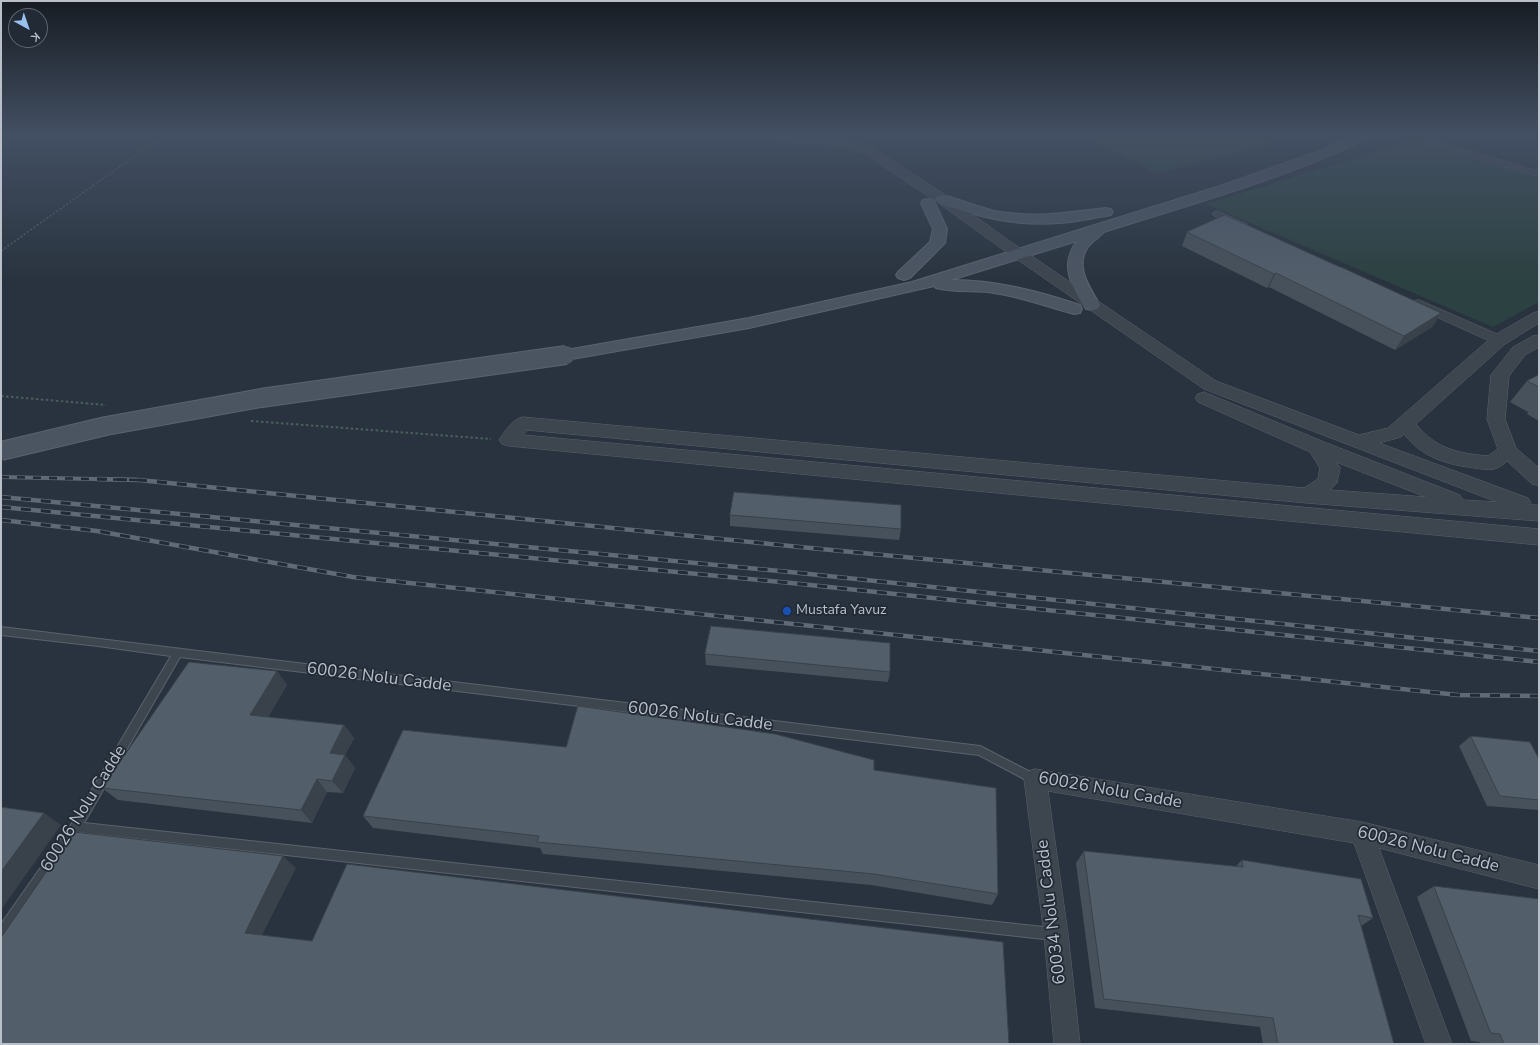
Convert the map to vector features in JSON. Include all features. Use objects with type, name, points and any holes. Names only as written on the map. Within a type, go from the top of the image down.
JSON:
[{"type":"main road","points":[[1,451],[106,426],[261,398],[565,349],[749,323],[916,286],[1106,212],[1196,185]]},
{"type":"main road","points":[[1003,251],[1101,228],[1237,185]]},
{"type":"main road","points":[[904,274],[937,243],[940,229],[935,201],[1011,218],[1051,219],[1106,212]]},
{"type":"main road","points":[[1092,306],[1078,282],[1074,261],[1082,244],[1101,228]]},
{"type":"main road","points":[[1,437],[109,412],[263,384],[565,349],[738,312],[904,274],[958,258]]},
{"type":"main road","points":[[916,286],[971,284],[1009,289],[1036,296],[1074,309]]},
{"type":"street","points":[[907,185],[935,201],[1003,251],[1074,309],[1198,395],[1317,447],[1471,507],[1539,525]]},
{"type":"street","points":[[1218,214],[1254,230]]},
{"type":"street","points":[[1003,251],[1092,306],[1210,385],[1472,486],[1518,502],[1539,507]]},
{"type":"street","points":[[1405,298],[1499,340]]},
{"type":"street","points":[[1358,442],[1394,433],[1499,340],[1539,316]]},
{"type":"street","points":[[1539,340],[1519,351],[1500,375],[1496,419],[1508,452],[1539,479]]},
{"type":"street","points":[[1539,513],[1307,496],[522,423],[509,440],[1539,536]]},
{"type":"street","points":[[1405,423],[1420,440],[1437,451],[1467,461],[1492,463],[1508,452]]},
{"type":"street","points":[[1307,496],[1327,483],[1330,468],[1317,447]]},
{"type":"street","name":"60026 Nolu Cadde","points":[[1035,779],[1362,834],[1539,877]]},
{"type":"street","name":"60034 Nolu Cadde","points":[[1035,779],[1056,934],[1067,1044]]},
{"type":"street","points":[[1362,834],[1439,1044]]},
{"type":"lane","points":[[1,631],[178,653]]},
{"type":"lane","name":"60026 Nolu Cadde","points":[[1,934],[76,827],[178,653],[980,751],[1035,779]]},
{"type":"lane","points":[[76,827],[1056,934]]},
{"type":"path","points":[[1,251],[95,185]]},
{"type":"green space","points":[[1268,185],[1539,185],[1539,302],[1493,327],[1206,204]]},
{"type":"building","points":[[1225,215],[1441,313],[1404,336],[1276,273],[1274,274],[1187,232]]},
{"type":"building","points":[[1539,375],[1539,387],[1527,381]]},
{"type":"building","points":[[734,492],[901,505],[901,529],[730,515]]},
{"type":"building","points":[[711,626],[890,643],[890,672],[705,654]]},
{"type":"building","points":[[189,662],[277,671],[250,715],[344,725],[330,753],[345,755],[332,781],[317,779],[301,810],[102,788]]},
{"type":"building","points":[[578,706],[775,734],[874,760],[874,770],[996,788],[998,894],[874,874],[537,842],[539,836],[363,816],[403,730],[566,747]]},
{"type":"building","points":[[1471,736],[1530,742],[1539,759],[1539,800],[1500,796]]},
{"type":"building","points":[[1,807],[44,813],[1,872]]},
{"type":"building","points":[[74,832],[283,856],[245,933],[312,941],[347,864],[1003,942],[1009,1044],[1,1044],[1,938]]},
{"type":"building","points":[[1084,851],[1243,867],[1242,860],[1361,879],[1373,918],[1358,915],[1394,1044],[1278,1044],[1273,1018],[1104,999]]},
{"type":"building","points":[[1434,886],[1539,899],[1539,1044],[1504,1044],[1500,1034],[1491,1033]]},
{"type":"railway","points":[[1,477],[129,480]]},
{"type":"railway","points":[[97,479],[129,480]]},
{"type":"railway","points":[[129,480],[140,480]]},
{"type":"railway","points":[[129,480],[800,547],[1539,618]]},
{"type":"railway","points":[[1,497],[790,572],[1539,651]]},
{"type":"railway","points":[[1,507],[791,583],[1539,662]]},
{"type":"railway","points":[[1,520],[97,531],[353,577],[1458,695],[1539,696]]},
{"type":"place","name":"Mustafa Yavuz","points":[[787,611]]}]
